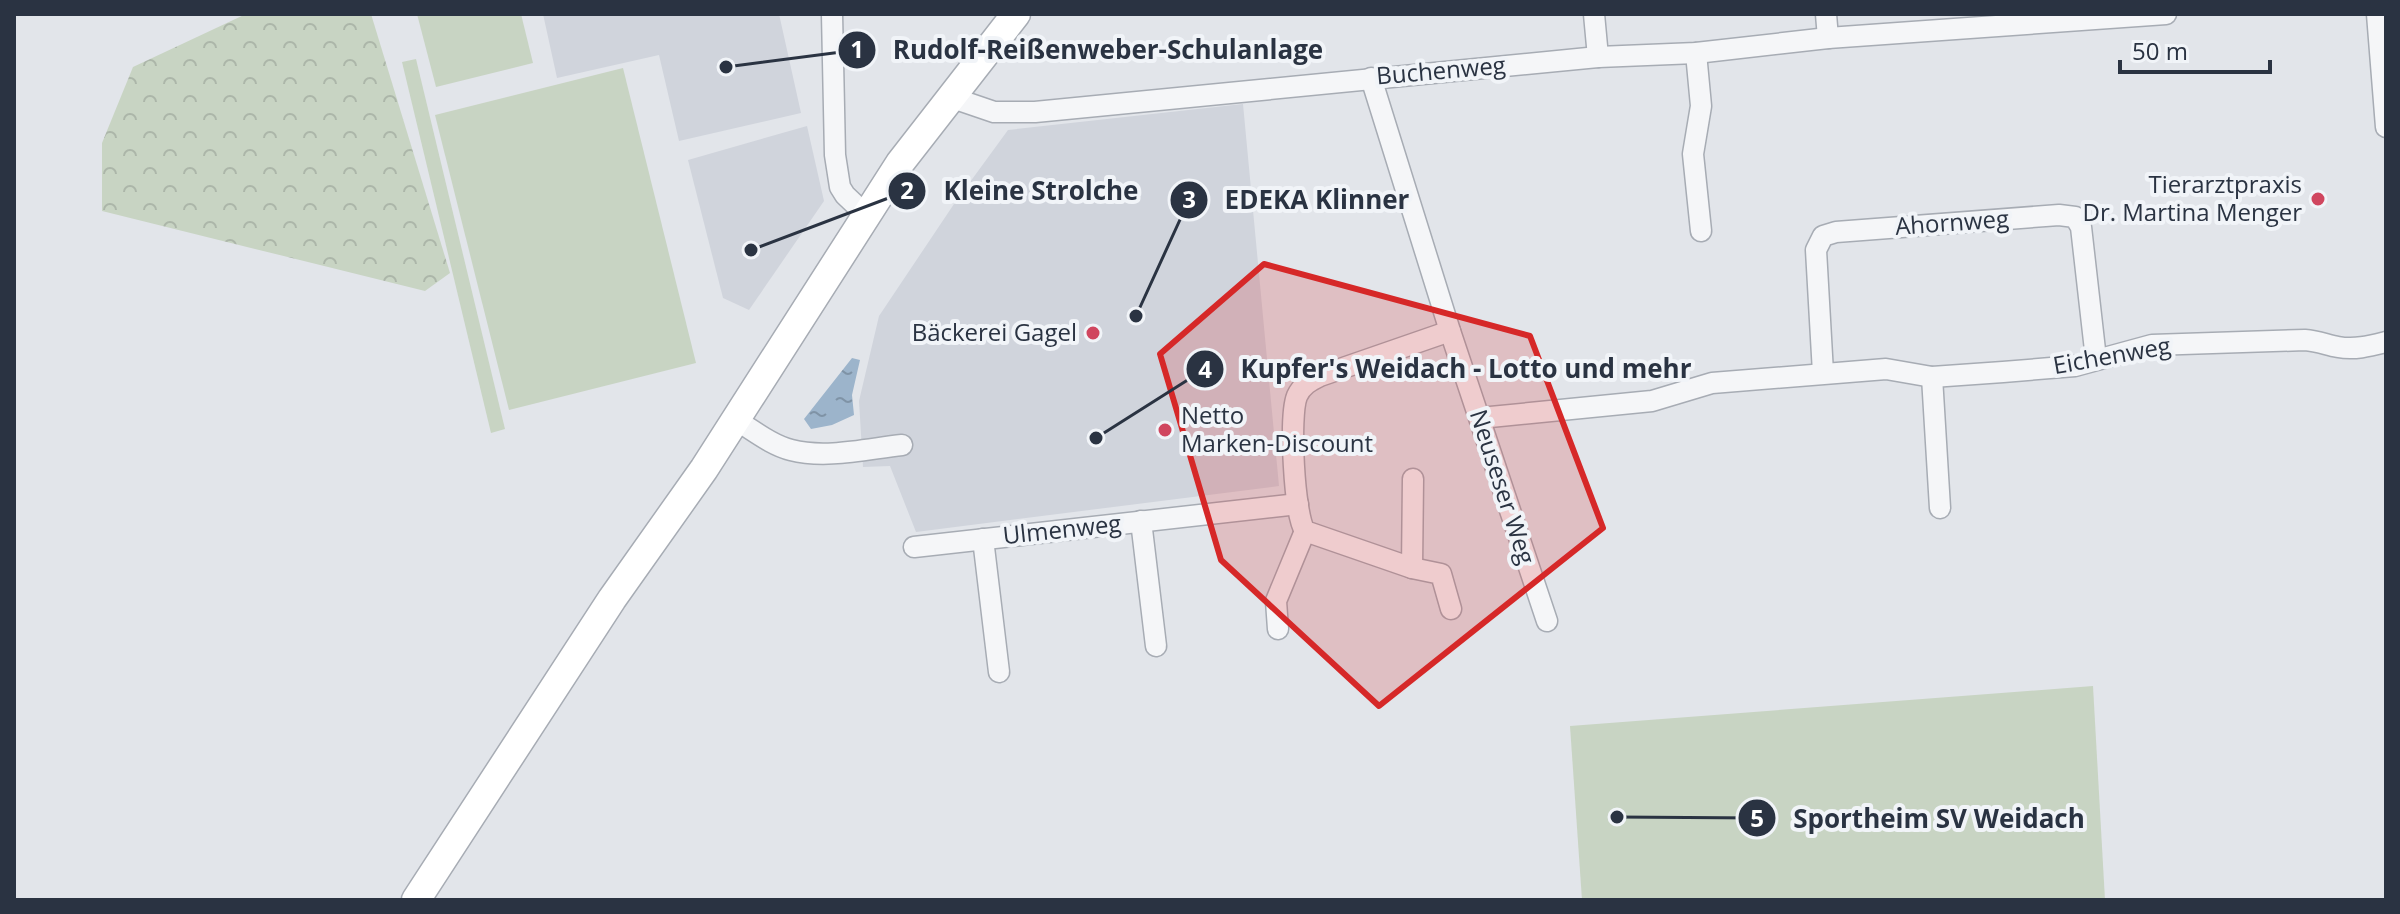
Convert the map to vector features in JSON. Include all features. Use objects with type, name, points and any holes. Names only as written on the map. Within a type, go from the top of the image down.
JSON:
[{"type":"main road","points":[[416,900],[633,570],[704,469],[900,163],[1016,14]]},
{"type":"street","points":[[832,14],[835,155],[840,187],[866,215]]},
{"type":"street","points":[[1594,14],[1598,57]]},
{"type":"street","points":[[1826,14],[1828,38]]},
{"type":"street","name":"Buchenweg","points":[[950,97],[994,112],[1035,112],[1598,57],[1696,53],[1828,38],[2166,14]]},
{"type":"street","points":[[2377,14],[2386,127]]},
{"type":"street","points":[[1696,53],[1701,106],[1693,154],[1701,231]]},
{"type":"street","name":"Neuseser Weg","points":[[1371,78],[1450,331],[1547,621]]},
{"type":"street","name":"Ahornweg","points":[[1823,373],[1816,250],[1823,236],[1836,232],[2059,215],[2075,217],[2081,227],[2096,359]]},
{"type":"street","points":[[1450,331],[1320,376],[1304,385],[1296,401],[1293,433],[1299,518],[1305,531],[1412,568],[1441,574],[1451,609]]},
{"type":"street","name":"Eichenweg","points":[[1480,418],[1640,403],[1712,383],[1823,373],[1886,369],[1932,377],[2075,366],[2152,345],[2305,340],[2358,348],[2386,342]]},
{"type":"street","points":[[1932,377],[1940,508]]},
{"type":"street","points":[[736,420],[775,443],[795,450],[828,453],[902,445]]},
{"type":"street","points":[[1412,568],[1413,479]]},
{"type":"street","name":"Ulmenweg","points":[[914,547],[1298,504]]},
{"type":"street","name":"Ulmenweg","points":[[1141,521],[1156,646]]},
{"type":"street","points":[[1278,629],[1276,601],[1305,531]]},
{"type":"street","name":"Ulmenweg","points":[[983,539],[999,672]]},
{"type":"highlighted area","points":[[1264,264],[1530,336],[1603,528],[1379,706],[1221,560],[1160,354]]},
{"type":"shaded area","points":[[543,14],[779,14],[801,113],[679,141],[659,55],[557,78]]},
{"type":"shaded area","points":[[1243,104],[1279,486],[916,532],[890,466],[863,467],[859,401],[879,316],[1008,130]]},
{"type":"shaded area","points":[[807,126],[824,201],[749,310],[723,298],[688,160]]},
{"type":"green space","points":[[246,14],[371,14],[450,273],[425,291],[102,211],[102,143],[133,67]]},
{"type":"green space","points":[[417,14],[521,14],[533,63],[436,87]]},
{"type":"green space","points":[[416,59],[505,429],[491,433],[402,62]]},
{"type":"green space","points":[[623,68],[696,363],[509,410],[435,115]]},
{"type":"green space","points":[[2093,686],[2105,900],[1582,900],[1570,726]]},
{"type":"water","points":[[852,358],[860,360],[852,395],[854,415],[832,425],[811,429],[804,419]]},
{"type":"place","name":"Rudolf-Reißenweber-Schulanlage","points":[[726,67]]},
{"type":"place","name":"Tierarztpraxis Dr. Martina Menger","points":[[2318,199]]},
{"type":"place","name":"Kleine Strolche","points":[[751,250]]},
{"type":"place","name":"EDEKA Klinner","points":[[1136,316]]},
{"type":"place","name":"Bäckerei Gagel","points":[[1093,333]]},
{"type":"place","name":"Netto Marken-Discount","points":[[1165,430]]},
{"type":"place","name":"Kupfer's Weidach - Lotto und mehr","points":[[1096,438]]},
{"type":"place","name":"Sportheim SV Weidach","points":[[1617,817]]}]
